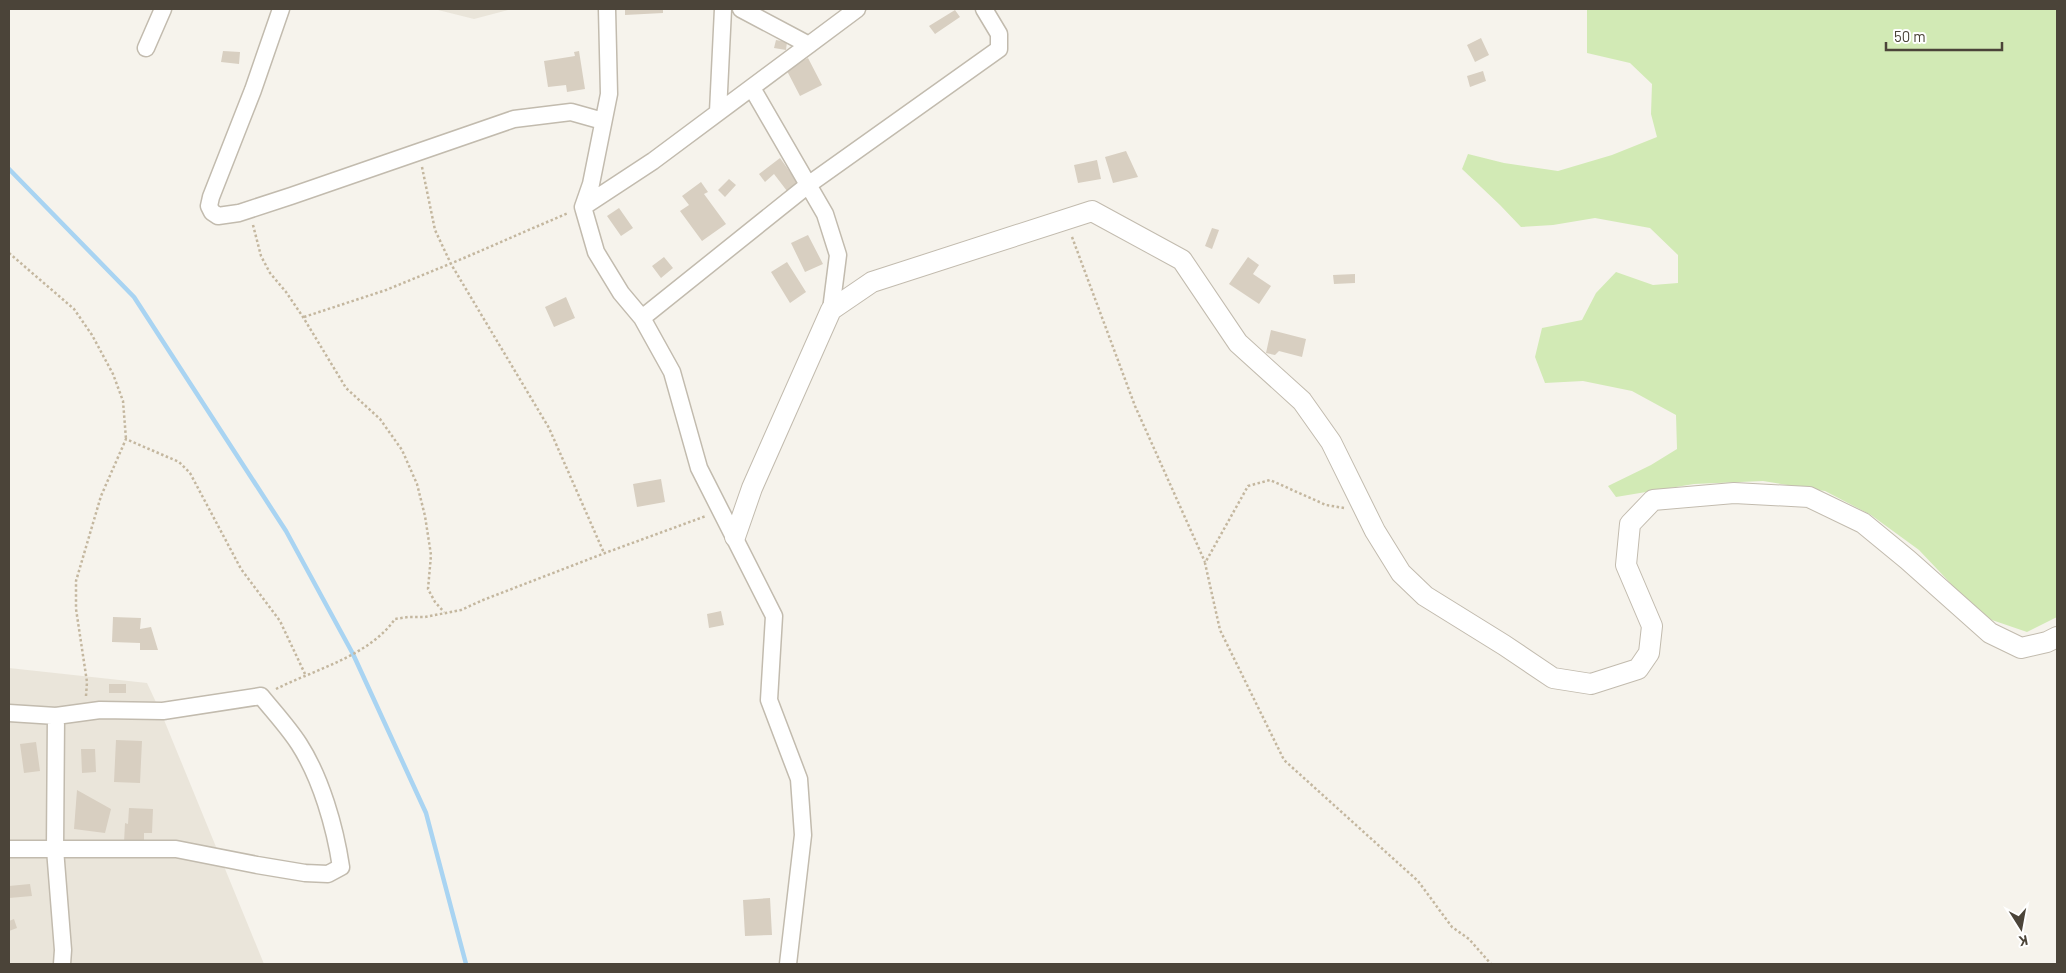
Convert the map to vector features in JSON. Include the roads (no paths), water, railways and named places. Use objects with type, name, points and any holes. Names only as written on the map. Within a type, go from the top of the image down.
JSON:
[{"type":"street","points":[[146,48],[163,9]]},
{"type":"street","points":[[281,9],[253,90],[209,206],[212,212],[218,216],[228,216],[250,209],[514,119],[571,112],[603,121]]},
{"type":"street","points":[[608,9],[609,94],[592,184],[583,207],[596,252],[621,293],[642,318],[672,372],[699,468],[774,616],[769,700],[800,779],[803,835],[788,964]]},
{"type":"street","points":[[718,112],[722,9]]},
{"type":"street","points":[[741,9],[809,45]]},
{"type":"street","points":[[583,207],[654,161],[858,9]]},
{"type":"street","points":[[642,318],[808,186],[999,49],[999,34],[984,9]]},
{"type":"street","points":[[735,538],[752,488],[831,310],[838,255],[825,214],[752,88]]},
{"type":"street","points":[[831,310],[872,282],[1092,210],[1182,260],[1238,343],[1302,401],[1320,425],[1331,442],[1375,531],[1401,573],[1425,596],[1553,678],[1592,684],[1638,669],[1649,653],[1652,626],[1626,564],[1630,524],[1653,500],[1734,493],[1809,497],[1863,523],[1990,633],[2021,648],[2047,642],[2057,637]]},
{"type":"street","points":[[9,713],[56,716],[100,710],[163,711],[261,696],[300,744],[318,783],[332,823],[341,867],[328,874],[305,873],[257,866],[176,849],[9,849]]},
{"type":"street","points":[[47,964],[62,964],[63,950],[55,849],[56,716]]},
{"type":"waterway","points":[[9,169],[134,297],[286,531],[353,654],[426,813],[466,964]]}]
